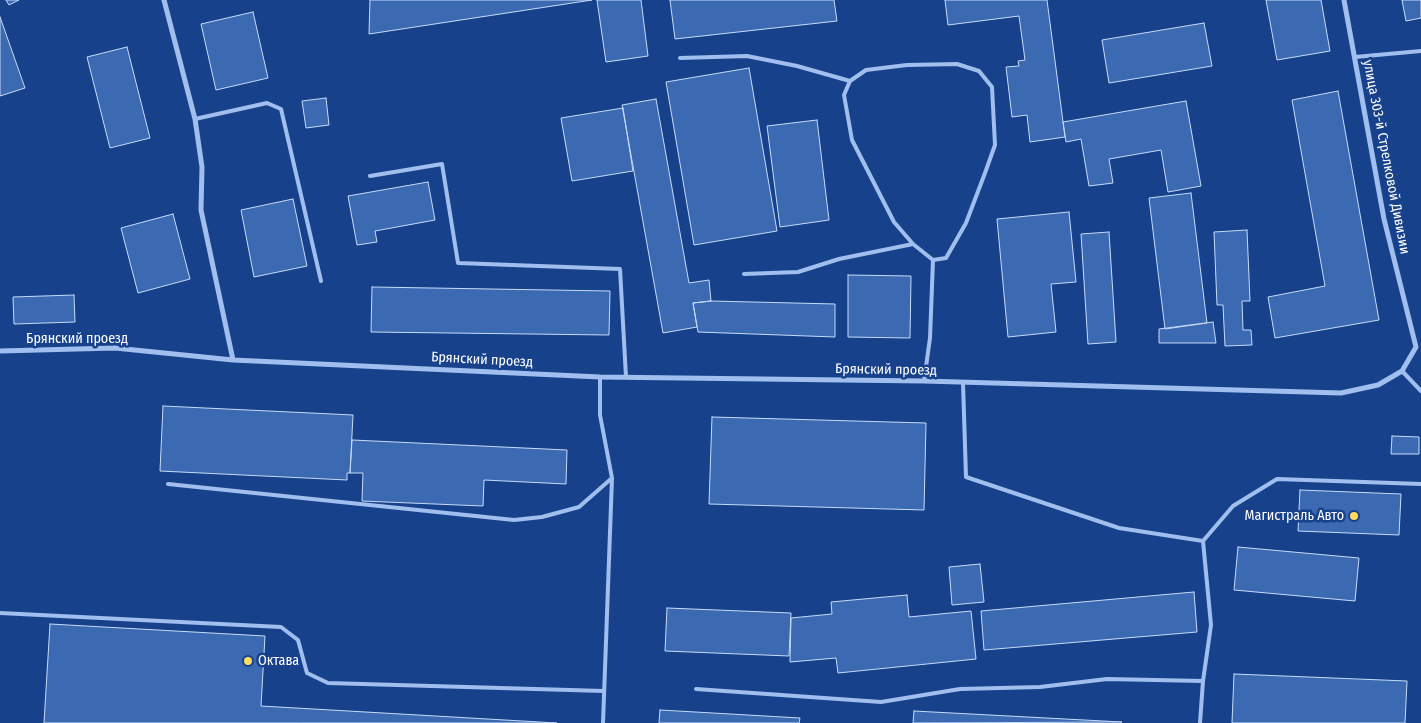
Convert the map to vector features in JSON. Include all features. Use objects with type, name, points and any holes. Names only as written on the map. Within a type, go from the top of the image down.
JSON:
[{"type":"street","points":[[164,0],[195,119],[202,167],[201,210],[233,360]]},
{"type":"street","name":"улица 303-й Стрелковой Дивизии","points":[[1344,0],[1384,219],[1418,347]]},
{"type":"street","points":[[1402,370],[1418,347]]},
{"type":"street","name":"Брянский проезд","points":[[0,351],[115,348],[233,360],[600,377],[924,381],[1341,393],[1378,386],[1402,370]]},
{"type":"lane","points":[[1355,57],[1421,51]]},
{"type":"lane","points":[[680,58],[747,56],[797,66],[850,81]]},
{"type":"lane","points":[[957,64],[979,71],[992,87],[995,144],[986,173],[966,223],[946,258],[933,260],[913,244],[894,222],[852,140],[844,95],[850,81],[866,70],[907,65],[957,64]]},
{"type":"lane","points":[[195,119],[267,103],[281,109],[321,282]]},
{"type":"lane","points":[[370,176],[442,164],[458,263],[620,269],[626,377]]},
{"type":"lane","points":[[744,274],[798,272],[839,259],[913,244]]},
{"type":"lane","points":[[924,381],[930,338],[933,260]]},
{"type":"lane","points":[[1402,370],[1421,391]]},
{"type":"lane","points":[[600,377],[600,415],[612,478],[603,723]]},
{"type":"lane","points":[[963,383],[966,477],[1120,528],[1202,541]]},
{"type":"lane","points":[[168,484],[514,520],[542,517],[578,507],[612,478]]},
{"type":"lane","points":[[1200,723],[1203,681],[1211,625],[1202,541],[1233,506],[1277,479],[1421,484]]},
{"type":"lane","points":[[0,613],[281,627],[298,640],[307,673],[328,683],[604,691]]},
{"type":"lane","points":[[696,689],[881,702],[960,689],[1040,687],[1107,679],[1203,681]]},
{"type":"building","points":[[6,0],[19,0],[9,5]]},
{"type":"building","points":[[370,0],[592,0],[369,34]]},
{"type":"building","points":[[597,0],[641,0],[648,56],[606,62]]},
{"type":"building","points":[[670,0],[834,0],[837,21],[675,39]]},
{"type":"building","points":[[945,0],[1047,0],[1065,137],[1030,142],[1027,115],[1012,117],[1006,67],[1019,66],[1018,61],[1025,60],[1019,16],[948,25]]},
{"type":"building","points":[[1266,0],[1321,0],[1330,51],[1277,60]]},
{"type":"building","points":[[1402,0],[1421,0],[1421,18],[1406,21]]},
{"type":"building","points":[[253,12],[268,78],[216,90],[201,24]]},
{"type":"building","points":[[0,17],[25,88],[0,96]]},
{"type":"building","points":[[1204,23],[1212,66],[1109,83],[1102,40]]},
{"type":"building","points":[[127,47],[150,138],[110,148],[87,57]]},
{"type":"building","points":[[749,68],[777,231],[694,245],[666,82]]},
{"type":"building","points":[[1338,91],[1379,320],[1275,338],[1268,297],[1325,286],[1292,100]]},
{"type":"building","points":[[326,98],[329,125],[306,128],[302,101]]},
{"type":"building","points":[[656,99],[689,283],[709,280],[711,301],[693,303],[697,327],[663,333],[622,105]]},
{"type":"building","points":[[1186,101],[1201,186],[1168,192],[1161,150],[1109,159],[1113,183],[1089,186],[1081,139],[1066,142],[1063,122]]},
{"type":"building","points":[[623,108],[633,171],[572,181],[561,118]]},
{"type":"building","points":[[817,120],[829,220],[780,227],[767,126]]},
{"type":"building","points":[[428,182],[435,220],[375,231],[377,242],[357,245],[348,196]]},
{"type":"building","points":[[1191,193],[1207,323],[1165,329],[1149,198]]},
{"type":"building","points":[[293,199],[307,266],[254,277],[241,210]]},
{"type":"building","points":[[1069,212],[1076,282],[1051,284],[1056,332],[1008,337],[997,219]]},
{"type":"building","points":[[173,214],[190,279],[138,293],[121,228]]},
{"type":"building","points":[[1247,230],[1250,301],[1242,301],[1243,330],[1251,330],[1252,345],[1225,346],[1223,305],[1217,305],[1214,232]]},
{"type":"building","points":[[1109,232],[1116,342],[1088,344],[1081,234]]},
{"type":"building","points":[[848,275],[911,276],[910,338],[848,337]]},
{"type":"building","points":[[372,287],[610,291],[609,335],[371,332]]},
{"type":"building","points":[[74,295],[75,322],[14,324],[13,297]]},
{"type":"building","points":[[711,301],[835,304],[835,337],[698,332],[693,303]]},
{"type":"building","points":[[1213,322],[1216,343],[1159,343],[1159,329]]},
{"type":"building","points":[[163,406],[353,415],[350,473],[347,473],[347,480],[160,471]]},
{"type":"building","points":[[712,417],[926,423],[924,510],[709,504]]},
{"type":"building","points":[[1392,436],[1419,437],[1419,454],[1391,454]]},
{"type":"building","points":[[352,440],[567,450],[566,484],[484,480],[483,506],[362,501],[363,473],[350,473]]},
{"type":"building","points":[[1300,490],[1401,494],[1399,535],[1298,531]]},
{"type":"building","points":[[1238,547],[1359,558],[1355,601],[1234,590]]},
{"type":"building","points":[[980,564],[984,602],[952,605],[949,567]]},
{"type":"building","points":[[1194,592],[1197,632],[984,650],[981,611]]},
{"type":"building","points":[[907,595],[909,617],[971,611],[976,659],[838,673],[836,658],[790,662],[791,618],[832,614],[831,602]]},
{"type":"building","points":[[667,608],[791,613],[789,656],[665,651]]},
{"type":"building","points":[[50,624],[265,636],[261,706],[557,723],[44,723]]},
{"type":"building","points":[[1234,674],[1407,681],[1405,723],[1232,723]]},
{"type":"building","points":[[660,710],[800,718],[799,723],[659,723]]},
{"type":"building","points":[[914,711],[1122,722],[913,723]]},
{"type":"place","name":"Магистраль Авто","points":[[1354,516]]},
{"type":"place","name":"Октава","points":[[248,661]]}]
